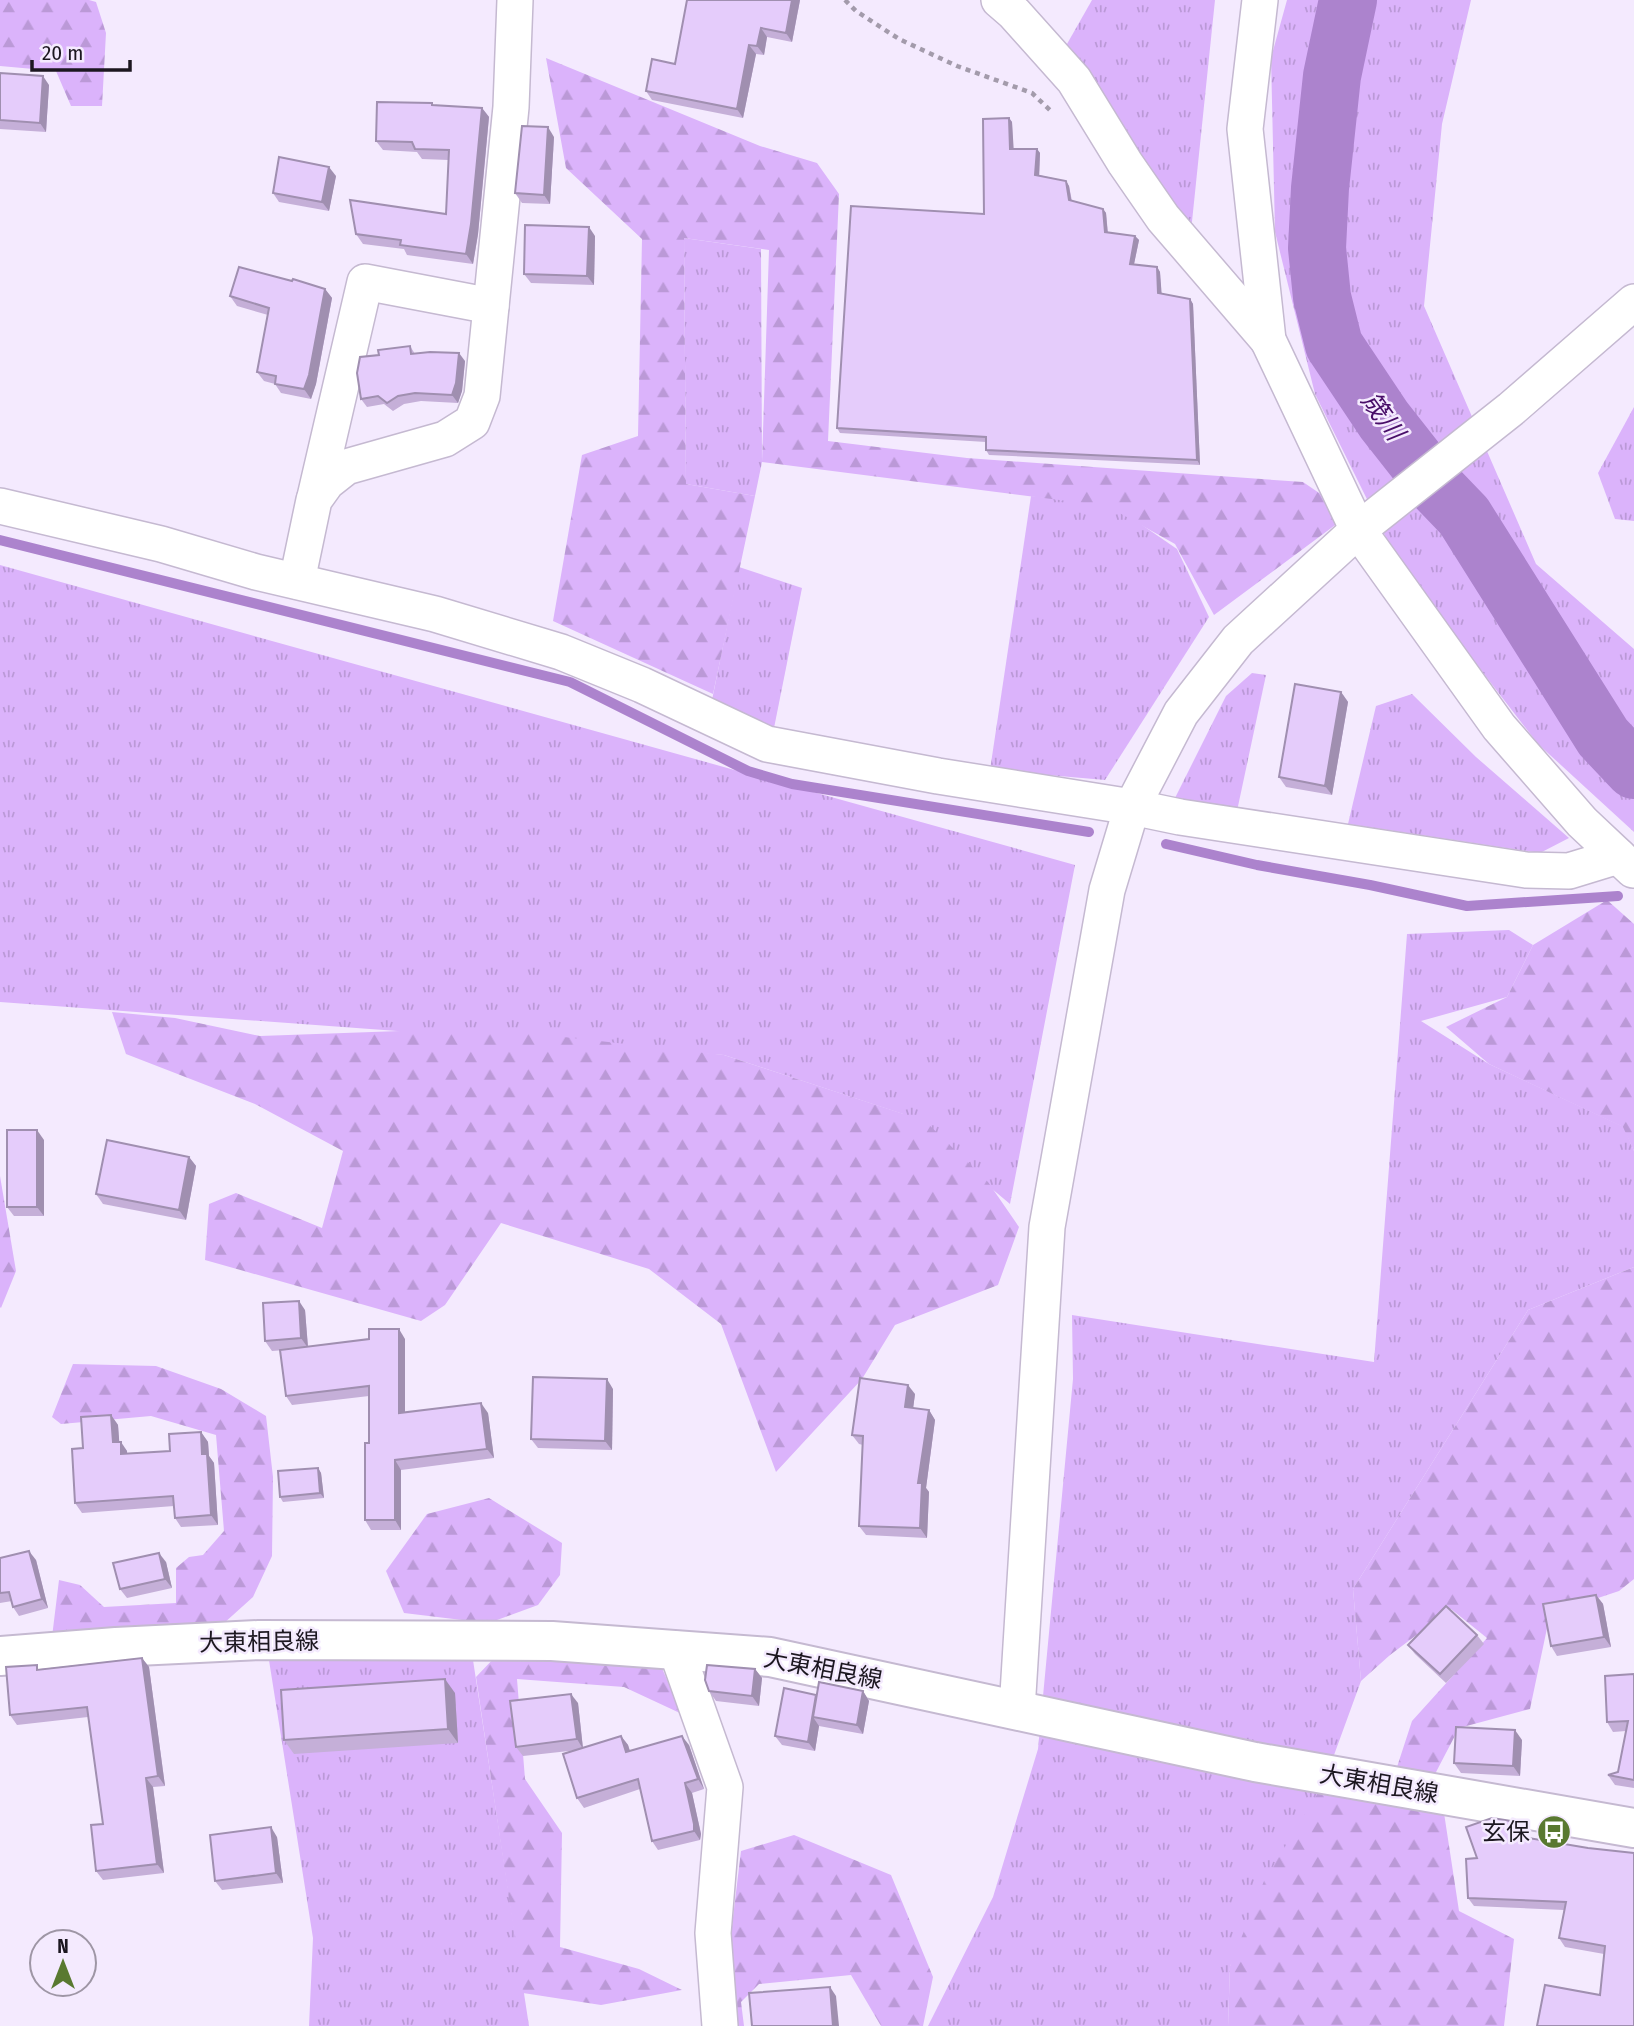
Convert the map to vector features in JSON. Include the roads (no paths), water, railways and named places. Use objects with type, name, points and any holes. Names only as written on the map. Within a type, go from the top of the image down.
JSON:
[{"type":"main road","name":"大東相良線","points":[[0,1657],[116,1647],[259,1640],[552,1641],[770,1657],[1255,1762],[1634,1828]]},
{"type":"street","points":[[314,500],[327,482],[346,467],[445,439],[472,422],[482,396],[511,107],[514,0]]},
{"type":"street","points":[[999,0],[1074,80],[1125,163],[1163,218],[1268,340],[1358,530],[1499,727],[1582,821],[1626,864]]},
{"type":"street","points":[[1261,0],[1245,129],[1268,340]]},
{"type":"street","points":[[297,581],[365,282],[491,306]]},
{"type":"street","points":[[1017,1710],[1047,1227],[1107,890],[1132,807],[1181,713],[1238,640],[1358,530],[1511,409],[1634,302]]},
{"type":"street","points":[[0,506],[161,544],[256,572],[435,614],[561,652],[642,685],[767,744],[1180,817],[1527,870],[1569,871],[1626,864]]},
{"type":"street","points":[[676,1649],[725,1787],[713,1933],[720,2026]]},
{"type":"waterway","name":"筬川","points":[[1348,0],[1332,76],[1320,188],[1317,248],[1322,297],[1334,345],[1384,420],[1439,490],[1464,516],[1603,737],[1634,770]]},
{"type":"waterway","points":[[0,540],[570,682],[748,771],[792,784],[1089,832]]},
{"type":"waterway","points":[[1166,844],[1257,865],[1467,906],[1618,896]]},
{"type":"place","name":"玄保","points":[[1554,1832]]}]
